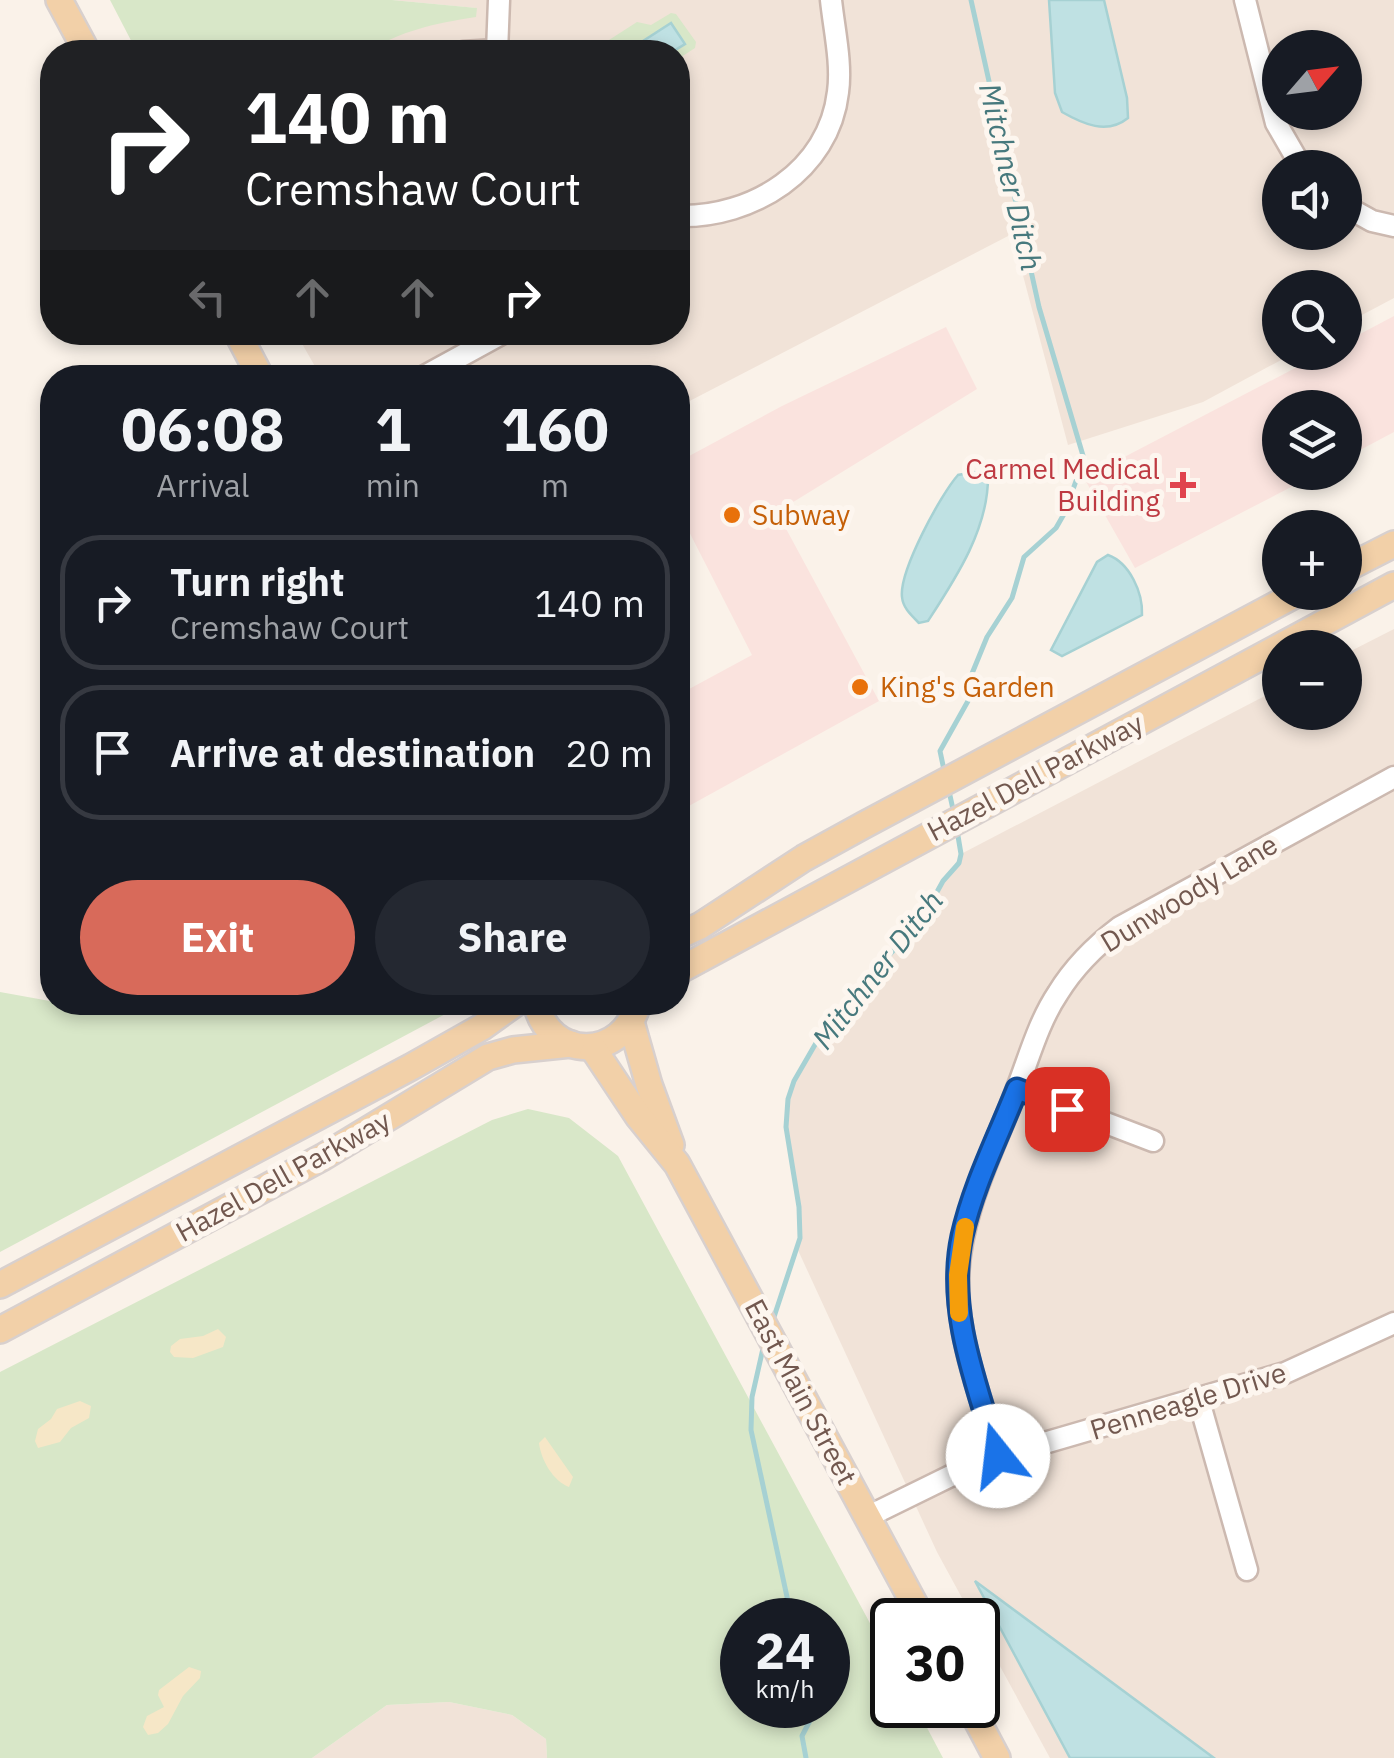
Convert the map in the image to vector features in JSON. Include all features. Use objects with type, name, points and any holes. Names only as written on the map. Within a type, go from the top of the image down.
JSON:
[{"type":"main road","points":[[60,0],[82,40]]},
{"type":"main road","points":[[1362,560],[1394,544]]},
{"type":"main road","name":"Hazel Dell Parkway","points":[[690,964],[1394,585]]},
{"type":"main road","name":"Hazel Dell Parkway","points":[[690,931],[804,858],[1266,610]]},
{"type":"main road","name":"Hazel Dell Parkway","points":[[0,1285],[411,1067],[498,1015]]},
{"type":"main road","name":"East Main Street","points":[[541,1015],[546,1027],[582,1046],[677,1164]]},
{"type":"main road","points":[[582,1046],[615,1039],[633,1015]]},
{"type":"main road","name":"East Main Street","points":[[638,1015],[644,1070],[677,1164],[911,1598]]},
{"type":"main road","name":"Hazel Dell Parkway","points":[[0,1330],[323,1157],[479,1062],[504,1051],[582,1046]]},
{"type":"main road","points":[[982,1728],[998,1758]]},
{"type":"street","points":[[497,40],[499,0]]},
{"type":"street","points":[[690,216],[744,205],[768,194],[806,164],[822,142],[834,115],[839,90],[830,0]]},
{"type":"street","points":[[1244,0],[1276,124],[1291,150]]},
{"type":"street","points":[[1362,215],[1394,226]]},
{"type":"street","points":[[444,365],[481,345]]},
{"type":"street","name":"Dunwoody Lane","points":[[998,1456],[963,1332],[958,1275],[967,1220],[1040,1026],[1056,996],[1086,956],[1133,919],[1394,777]]},
{"type":"street","points":[[1017,1089],[1153,1141]]},
{"type":"street","name":"Penneagle Drive","points":[[868,1517],[910,1493],[998,1456],[1302,1367],[1394,1323]]},
{"type":"street","points":[[1199,1400],[1247,1570]]},
{"type":"shaded area","points":[[392,0],[1394,0],[1394,298],[1362,315],[1362,270],[1262,270],[1262,370],[1203,402],[1068,445],[1012,234],[690,401],[690,365],[314,365],[303,345],[690,345],[690,40],[387,40],[476,8]]},
{"type":"shaded area","points":[[1394,316],[1394,432],[1362,449],[1362,390],[1262,390],[1262,490],[1285,490],[1135,568],[1084,478],[1291,370],[1362,370],[1362,333]]},
{"type":"shaded area","points":[[946,327],[977,389],[777,512],[879,701],[690,805],[690,689],[752,655],[690,534],[690,456]]},
{"type":"shaded area","points":[[1394,629],[1394,1758],[1050,1758],[1000,1666],[1000,1598],[962,1598],[937,1552],[797,1248],[800,1222],[786,1127],[788,1099],[816,1043],[861,985],[921,921],[961,854],[1262,697],[1262,730],[1362,730],[1362,645]]},
{"type":"shaded area","points":[[449,1702],[512,1715],[546,1739],[547,1758],[312,1758],[387,1705]]},
{"type":"green space","points":[[110,0],[392,0],[477,8],[476,17],[389,40],[131,40]]},
{"type":"green space","points":[[676,14],[696,42],[695,48],[690,51],[690,40],[609,40],[637,22],[651,25]]},
{"type":"green space","points":[[0,992],[40,999],[40,1015],[444,1015],[0,1252]]},
{"type":"green space","points":[[528,1109],[569,1118],[618,1156],[870,1623],[870,1728],[927,1728],[943,1758],[547,1758],[546,1739],[512,1715],[449,1702],[387,1705],[312,1758],[0,1758],[0,1372],[492,1120]]},
{"type":"sand","points":[[218,1329],[226,1337],[223,1347],[193,1358],[174,1357],[170,1352],[180,1339]]},
{"type":"sand","points":[[80,1401],[91,1406],[89,1418],[71,1428],[60,1442],[38,1448],[38,1429],[57,1409]]},
{"type":"sand","points":[[545,1437],[573,1477],[569,1487],[545,1463],[539,1443]]},
{"type":"sand","points":[[189,1667],[201,1671],[200,1678],[183,1696],[168,1724],[158,1733],[148,1735],[143,1727],[147,1716],[164,1707],[159,1690]]},
{"type":"water","points":[[1049,0],[1104,0],[1127,98],[1128,118],[1120,123],[1095,126],[1062,112],[1055,93]]},
{"type":"water","points":[[671,23],[682,40],[645,40]]},
{"type":"water","points":[[958,475],[988,475],[977,533],[939,605],[928,621],[919,623],[903,601],[907,570],[922,533],[951,485]]},
{"type":"water","points":[[1108,555],[1123,565],[1134,580],[1142,615],[1062,656],[1051,650],[1097,562]]},
{"type":"water","points":[[975,1581],[998,1598],[984,1598]]},
{"type":"water","points":[[1000,1600],[1214,1758],[1070,1758],[1000,1628]]},
{"type":"waterway","name":"Mitchner Ditch","points":[[944,770],[940,751],[968,701],[971,676],[987,637],[1012,598],[1024,557],[1056,528],[1064,514],[1084,459],[1039,307],[971,0]]},
{"type":"waterway","name":"Mitchner Ditch","points":[[949,791],[954,814]]},
{"type":"waterway","name":"Mitchner Ditch","points":[[773,1320],[800,1238],[786,1127],[794,1081],[816,1043],[861,985],[921,921],[943,881],[959,863],[957,830]]},
{"type":"waterway","name":"Mitchner Ditch","points":[[764,1344],[752,1397],[751,1430],[787,1598]]},
{"type":"waterway","name":"Mitchner Ditch","points":[[806,1728],[802,1736],[806,1758]]},
{"type":"slow traffic","points":[[959,1313],[959,1257],[965,1227]]},
{"type":"place","name":"Carmel Medical Building","points":[[1183,485]]},
{"type":"place","name":"Subway","points":[[732,515]]},
{"type":"place","name":"King's Garden","points":[[860,687]]},
{"type":"route","points":[[998,1456],[960,1313],[962,1236],[1017,1089],[1067,1109]]}]
